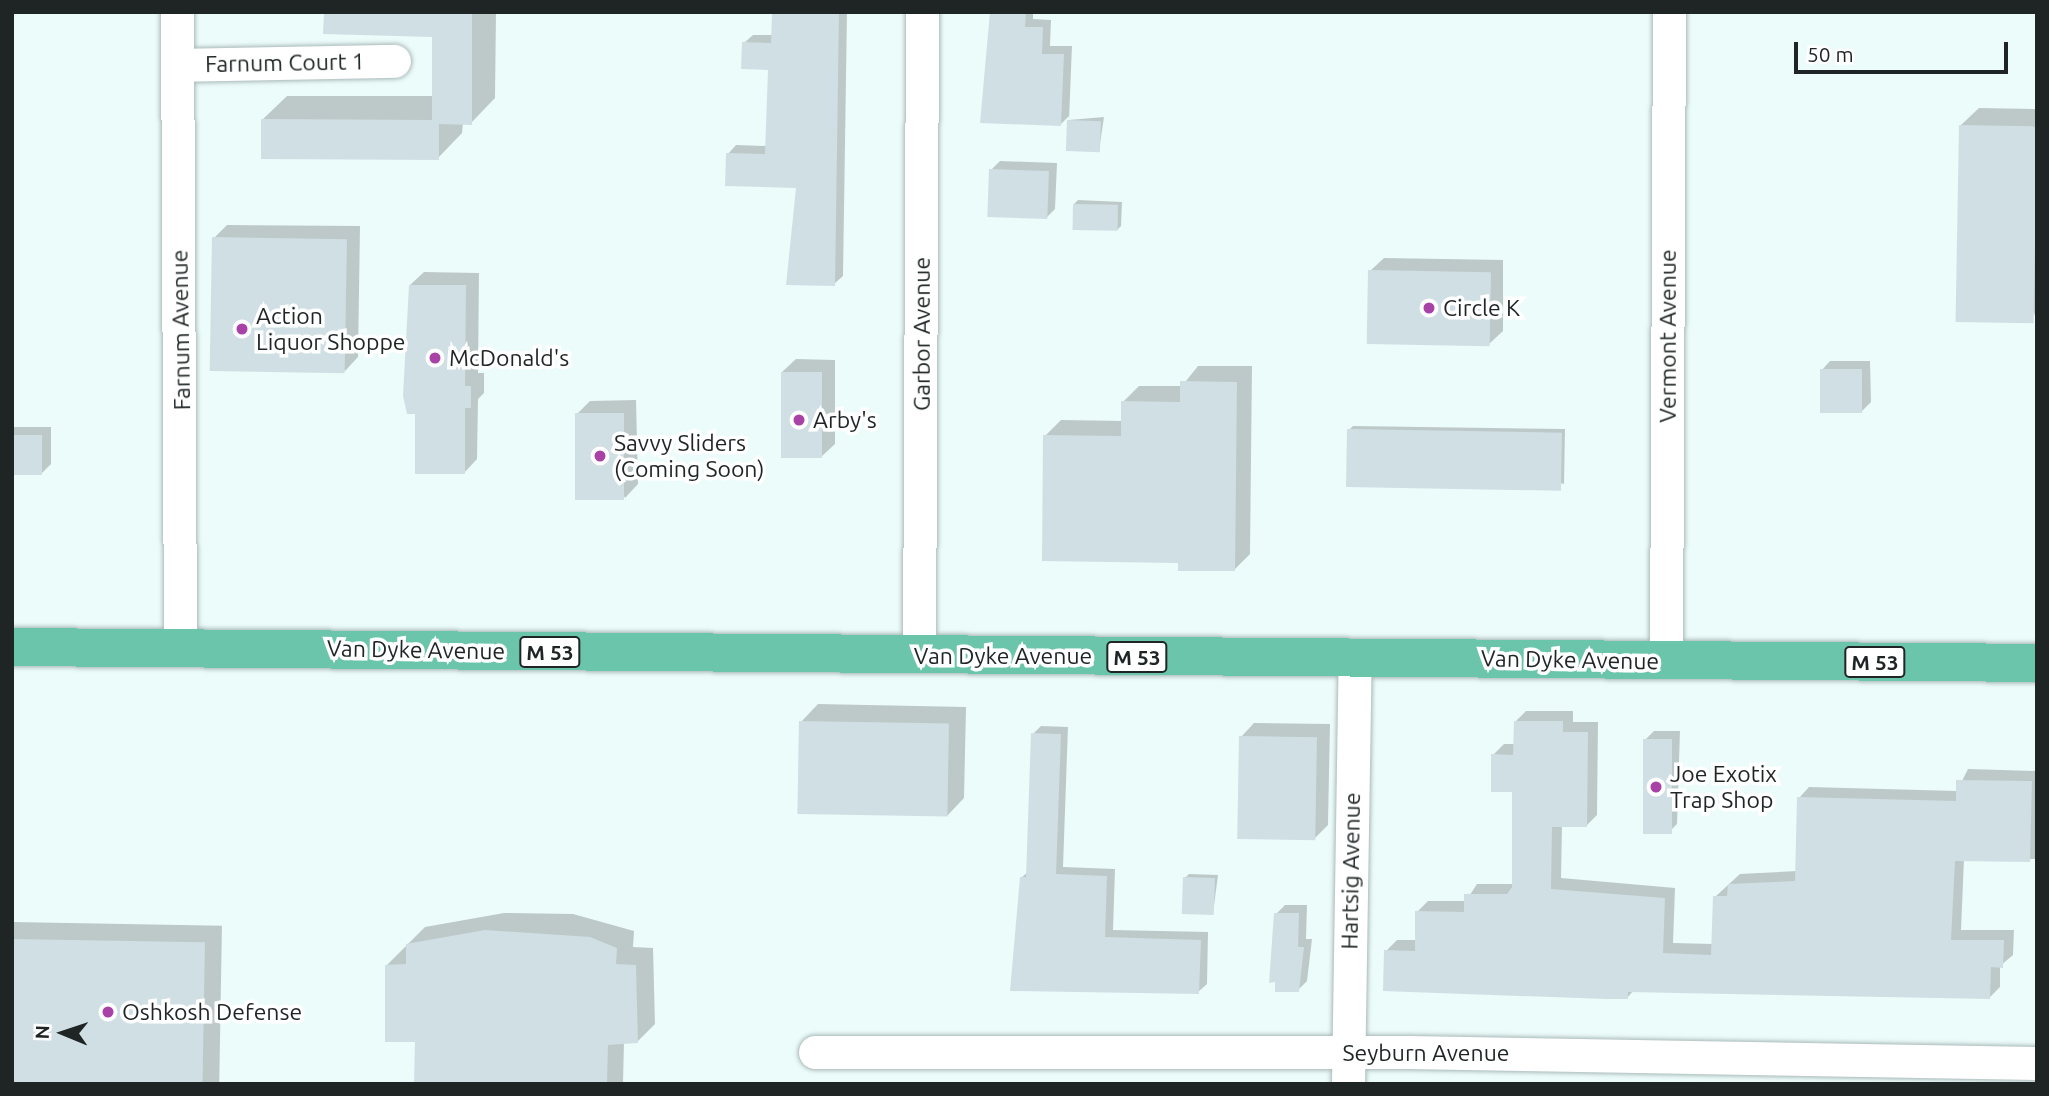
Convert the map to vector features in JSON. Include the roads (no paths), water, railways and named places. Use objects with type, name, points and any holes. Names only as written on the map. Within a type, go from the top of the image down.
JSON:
[{"type":"main road","name":"Van Dyke Avenue","points":[[12,647],[2037,663]]},
{"type":"street","name":"Farnum Avenue","points":[[177,12],[180,647]]},
{"type":"street","name":"Garbor Avenue","points":[[919,656],[922,12]]},
{"type":"street","name":"Vermont Avenue","points":[[1667,661],[1669,12]]},
{"type":"street","name":"Farnum Court 1","points":[[177,65],[394,61]]},
{"type":"street","name":"Hartsig Avenue","points":[[1348,1068],[1354,657]]},
{"type":"street","name":"Seyburn Avenue","points":[[815,1052],[1348,1068],[2037,1063]]},
{"type":"place","name":"Circle K","points":[[1429,308]]},
{"type":"place","name":"Action Liquor Shoppe","points":[[242,329]]},
{"type":"place","name":"McDonald's","points":[[435,358]]},
{"type":"place","name":"Arby's","points":[[799,420]]},
{"type":"place","name":"Savvy Sliders (Coming Soon)","points":[[600,456]]},
{"type":"place","name":"Joe Exotix Trap Shop","points":[[1656,787]]},
{"type":"place","name":"Oshkosh Defense","points":[[108,1012]]}]
